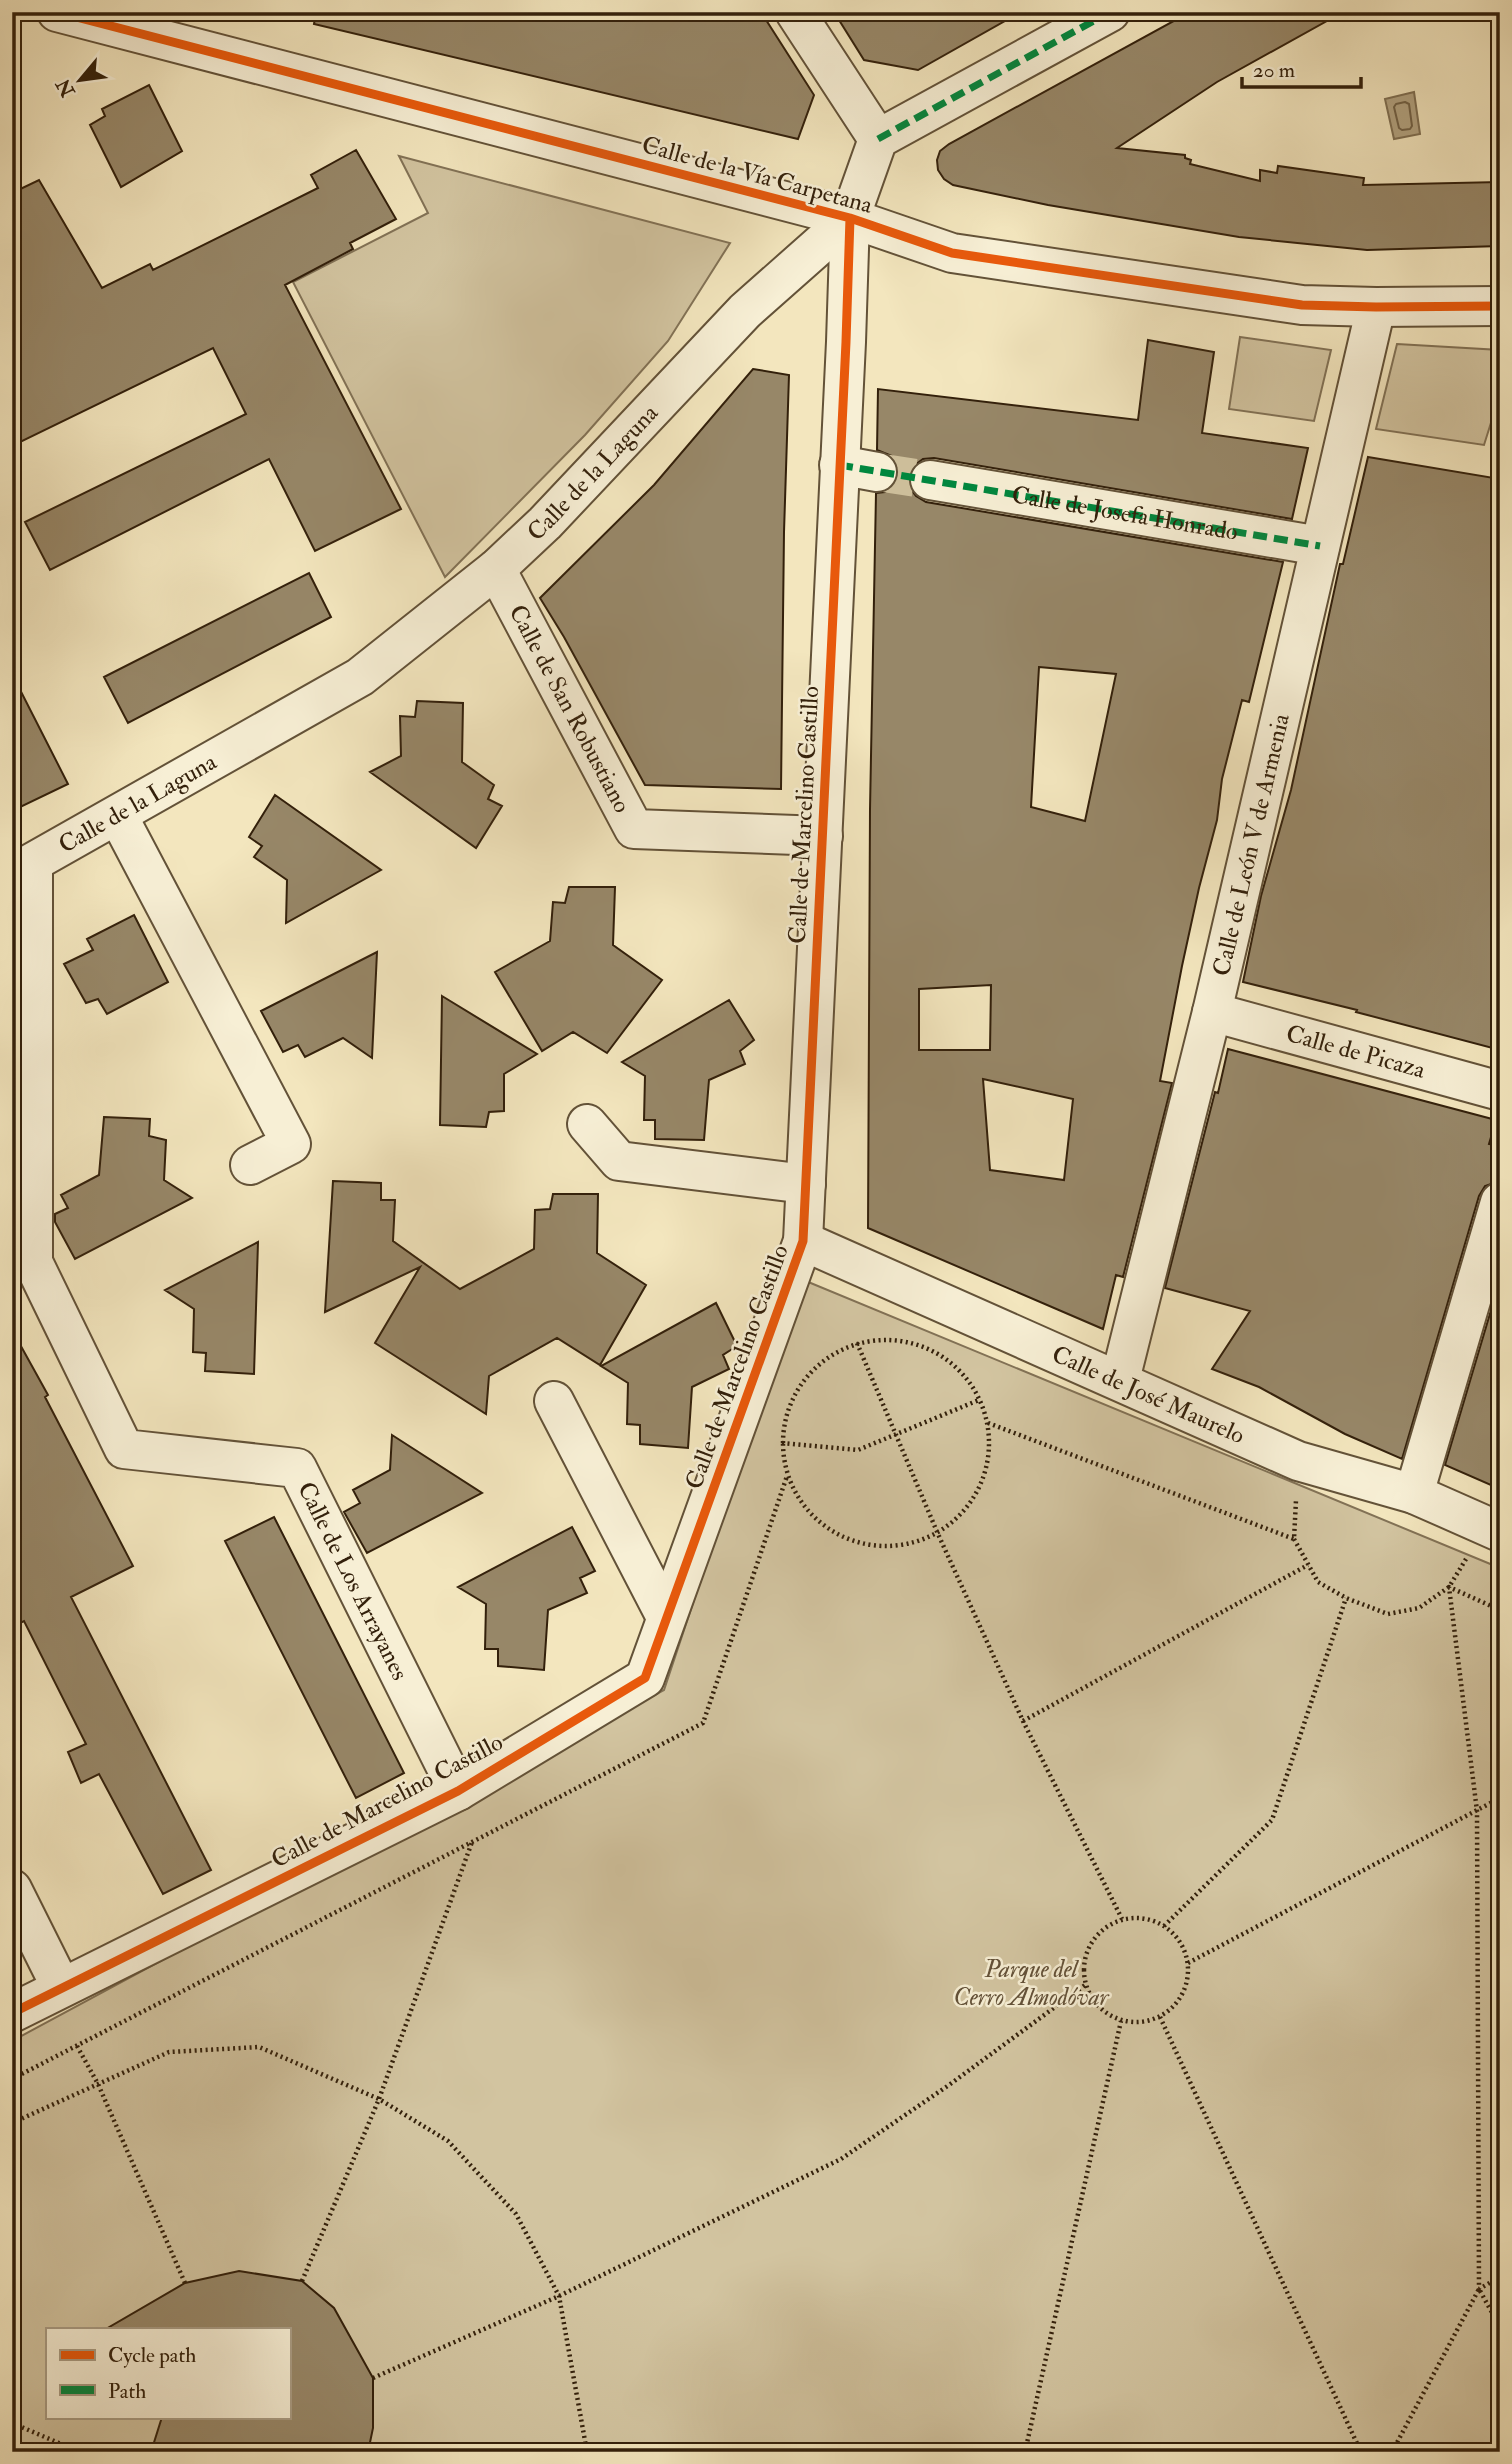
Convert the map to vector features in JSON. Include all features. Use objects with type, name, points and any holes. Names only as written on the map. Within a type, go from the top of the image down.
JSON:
[{"type":"street","name":"Calle de la Vía Carpetana","points":[[57,12],[850,218],[952,253],[1302,305],[1500,306]]},
{"type":"street","points":[[795,12],[878,139],[1110,12]]},
{"type":"street","name":"Calle de la Laguna","points":[[22,869],[360,677],[496,569],[545,523],[745,311],[850,218],[878,139]]},
{"type":"street","name":"Calle de Marcelino Castillo","points":[[12,2013],[457,1791],[645,1678],[803,1241],[850,218]]},
{"type":"street","name":"Calle de León V de Armenia","points":[[1120,1380],[1212,1012],[1376,307]]},
{"type":"street","points":[[839,465],[877,472]]},
{"type":"street","name":"Calle de Josefa Honrado","points":[[930,480],[1320,546]]},
{"type":"street","name":"Calle de San Robustiano","points":[[496,569],[634,829],[823,836]]},
{"type":"street","points":[[118,816],[291,1144],[250,1165]]},
{"type":"street","name":"Calle de Los Arrayanes","points":[[22,869],[33,1262],[124,1449],[298,1468],[457,1791]]},
{"type":"street","name":"Calle de Picaza","points":[[1212,1012],[1500,1091]]},
{"type":"street","points":[[587,1124],[619,1161],[806,1184]]},
{"type":"street","points":[[1414,1494],[1500,1202]]},
{"type":"street","name":"Calle de José Maurelo","points":[[803,1241],[1298,1461],[1414,1494],[1494,1530]]},
{"type":"street","points":[[554,1402],[666,1616]]},
{"type":"street","points":[[12,1889],[61,1987]]},
{"type":"path","points":[[899,1339],[940,1354],[972,1384],[989,1423],[990,1449],[985,1475],[975,1498],[958,1518],[938,1534],[903,1546],[867,1545],[832,1532],[805,1508],[787,1476],[782,1443],[787,1410],[802,1380],[826,1357],[857,1343],[899,1339]]},
{"type":"path","points":[[857,1343],[938,1534],[1023,1721],[1122,1919]]},
{"type":"path","points":[[782,1443],[858,1450],[979,1400]]},
{"type":"path","points":[[989,1423],[1294,1539]]},
{"type":"path","points":[[1298,1461],[1294,1539],[1308,1565],[1318,1582],[1346,1598],[1388,1614],[1419,1608],[1449,1587],[1494,1530]]},
{"type":"path","points":[[1023,1721],[1308,1565]]},
{"type":"path","points":[[1449,1587],[1500,1610]]},
{"type":"path","points":[[1392,2452],[1479,2289],[1477,1811],[1449,1587]]},
{"type":"path","points":[[1164,1926],[1272,1819],[1346,1598]]},
{"type":"path","points":[[1188,1963],[1500,1798]]},
{"type":"path","points":[[302,2281],[379,2099],[472,1842]]},
{"type":"path","points":[[1122,1919],[1152,1920],[1164,1926],[1184,1949],[1188,1963],[1182,1994],[1173,2007],[1148,2022],[1121,2021],[1106,2013],[1093,2001],[1085,1985],[1083,1968],[1086,1952],[1095,1937],[1107,1926],[1122,1919]]},
{"type":"path","points":[[373,2378],[559,2296],[841,2159],[949,2085],[1085,1985]]},
{"type":"path","points":[[1160,2017],[1361,2452]]},
{"type":"path","points":[[1025,2452],[1121,2021]]},
{"type":"path","points":[[76,2046],[98,2084],[185,2283]]},
{"type":"path","points":[[12,2123],[169,2052],[259,2047],[379,2099],[448,2141],[516,2214],[559,2296],[587,2452]]},
{"type":"path","points":[[1479,2289],[1500,2277]]},
{"type":"path","points":[[1479,2289],[1500,2327]]},
{"type":"path","points":[[12,2423],[80,2452]]},
{"type":"green space","points":[[399,156],[730,243],[668,341],[585,435],[445,577],[293,282],[428,213]]},
{"type":"green space","points":[[1240,337],[1331,350],[1314,421],[1229,409]]},
{"type":"green space","points":[[1397,344],[1500,350],[1500,394],[1484,445],[1376,429]]},
{"type":"green space","name":"Parque del Cerro Almodóvar","points":[[801,1279],[1500,1568],[1500,2452],[12,2452],[12,2041],[664,1690]]},
{"type":"water","points":[[1414,92],[1420,134],[1394,139],[1385,99]]},
{"type":"building","points":[[316,12],[761,12],[814,95],[798,139],[314,24]]},
{"type":"building","points":[[834,12],[1021,12],[918,70],[864,60]]},
{"type":"building","points":[[1190,12],[1343,12],[1217,82],[1117,148],[1185,155],[1185,158],[1191,160],[1190,164],[1260,181],[1260,170],[1277,173],[1278,166],[1364,178],[1363,185],[1500,182],[1500,246],[1367,250],[1239,237],[1048,205],[953,185],[944,179],[938,170],[940,151],[949,144]]},
{"type":"building","points":[[149,85],[182,151],[121,187],[90,125],[105,116],[102,109]]},
{"type":"building","points":[[356,150],[396,219],[350,243],[353,249],[285,285],[401,509],[315,551],[269,459],[50,570],[25,522],[246,414],[213,348],[12,446],[12,193],[39,180],[102,288],[150,264],[153,270],[318,188],[311,175]]},
{"type":"building","points":[[1148,340],[1214,352],[1202,433],[1308,448],[1292,519],[934,458],[923,459],[914,466],[908,477],[909,487],[916,496],[926,502],[1283,562],[1249,702],[1242,700],[1222,779],[1217,820],[1182,966],[1160,1081],[1172,1083],[1123,1277],[1116,1275],[1103,1329],[868,1228],[870,809],[876,493],[893,487],[899,475],[898,465],[892,456],[877,450],[878,389],[1138,420]],"holes":[[[1039,667],[1116,674],[1085,821],[1031,807]],[[991,985],[990,1050],[919,1050],[919,989]],[[983,1079],[1073,1099],[1064,1180],[990,1170]]]},
{"type":"building","points":[[753,369],[789,375],[781,789],[645,785],[540,598],[654,485]]},
{"type":"building","points":[[1368,457],[1500,479],[1500,1050],[1243,982],[1261,896],[1291,790],[1340,564],[1343,564]]},
{"type":"building","points":[[309,573],[331,617],[128,723],[104,677]]},
{"type":"building","points":[[12,674],[68,784],[12,811]]},
{"type":"building","points":[[417,701],[463,703],[462,762],[494,785],[488,799],[502,806],[476,848],[370,772],[401,756],[400,716],[415,717]]},
{"type":"building","points":[[275,795],[381,870],[286,923],[287,880],[254,857],[262,846],[249,837]]},
{"type":"building","points":[[569,887],[615,887],[613,945],[662,980],[607,1053],[573,1032],[542,1051],[495,972],[550,941],[553,902],[565,903]]},
{"type":"building","points":[[134,915],[168,982],[107,1014],[98,999],[86,1003],[64,964],[93,950],[87,939]]},
{"type":"building","points":[[377,952],[372,1058],[343,1038],[305,1057],[298,1045],[283,1052],[261,1011]]},
{"type":"building","points":[[442,996],[537,1054],[504,1074],[504,1111],[489,1112],[486,1127],[440,1125]]},
{"type":"building","points":[[729,1000],[754,1040],[740,1051],[745,1064],[709,1080],[704,1140],[655,1139],[655,1120],[644,1120],[645,1076],[622,1062]]},
{"type":"building","points":[[1228,1049],[1496,1120],[1489,1144],[1500,1146],[1500,1181],[1485,1186],[1479,1196],[1402,1459],[1345,1434],[1259,1387],[1212,1369],[1250,1311],[1165,1288]]},
{"type":"building","points":[[104,1117],[150,1119],[149,1136],[166,1140],[164,1180],[192,1198],[75,1259],[55,1222],[55,1214],[68,1208],[61,1195],[99,1175]]},
{"type":"building","points":[[333,1181],[381,1183],[381,1200],[395,1200],[393,1241],[460,1289],[534,1249],[535,1210],[550,1209],[553,1194],[598,1194],[597,1253],[646,1285],[600,1365],[557,1338],[489,1376],[486,1414],[375,1343],[420,1267],[325,1312]]},
{"type":"building","points":[[258,1242],[254,1374],[205,1371],[206,1353],[193,1352],[194,1309],[165,1290]]},
{"type":"building","points":[[1500,1280],[1500,1489],[1445,1465]]},
{"type":"building","points":[[716,1303],[737,1346],[723,1355],[729,1369],[692,1387],[688,1448],[640,1444],[640,1425],[627,1424],[628,1383],[601,1366]]},
{"type":"building","points":[[12,1330],[48,1395],[45,1397],[133,1566],[71,1597],[211,1870],[163,1894],[99,1774],[81,1783],[68,1752],[86,1744],[24,1621],[12,1627]]},
{"type":"building","points":[[392,1435],[482,1493],[367,1553],[344,1512],[360,1503],[353,1490],[390,1470]]},
{"type":"building","points":[[274,1517],[404,1773],[356,1798],[225,1541]]},
{"type":"building","points":[[572,1527],[595,1571],[580,1578],[587,1593],[548,1610],[544,1670],[498,1666],[498,1649],[485,1649],[486,1604],[458,1587]]},
{"type":"building","points":[[239,2271],[302,2281],[334,2308],[373,2378],[373,2428],[368,2452],[151,2452],[162,2418],[290,2418],[290,2328],[108,2328],[185,2283]]},
{"type":"tunnel","points":[[877,472],[930,480]]},
{"type":"marked path","points":[[878,139],[1110,12]]},
{"type":"marked path","points":[[839,465],[1320,546]]},
{"type":"cycle path","points":[[57,12],[850,218],[952,253],[1302,305],[1500,306]]},
{"type":"cycle path","points":[[12,2013],[458,1791],[645,1678],[803,1241],[850,218]]}]
